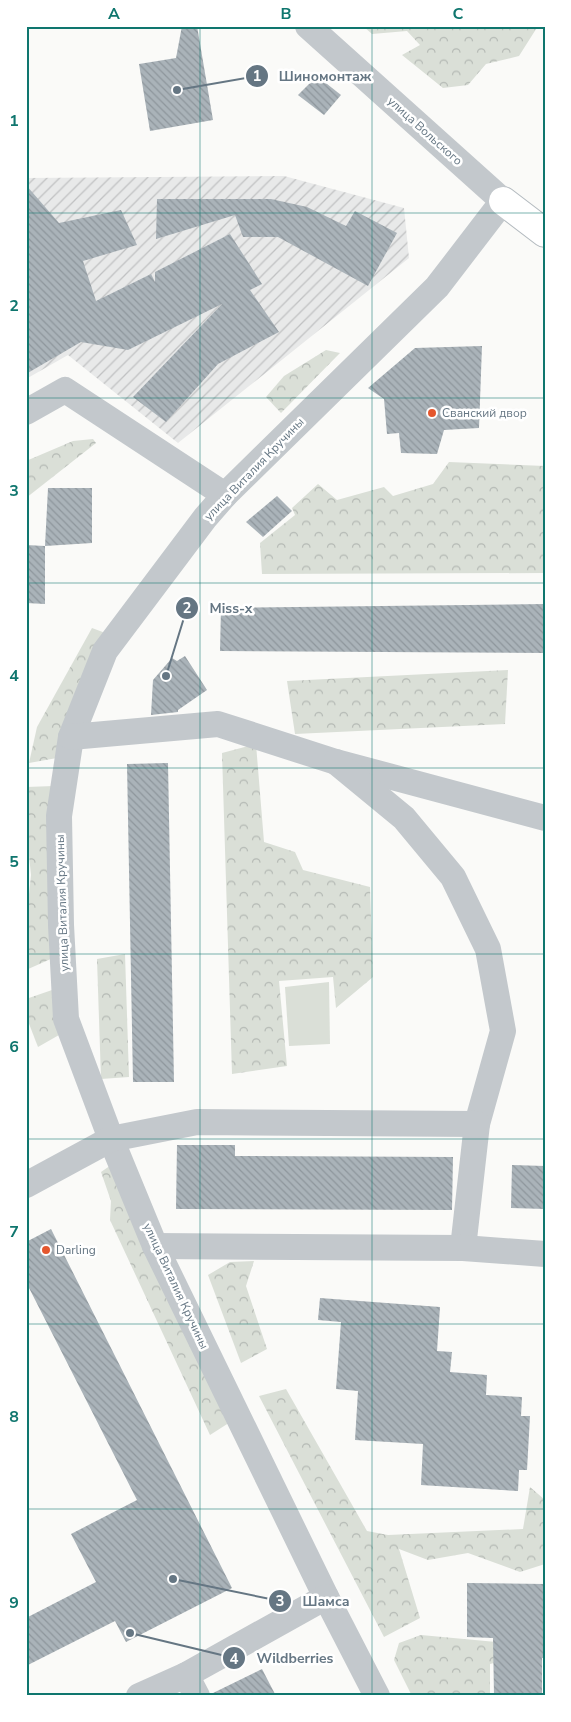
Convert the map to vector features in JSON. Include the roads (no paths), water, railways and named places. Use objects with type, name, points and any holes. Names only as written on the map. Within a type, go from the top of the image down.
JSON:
[{"type":"main road","name":"улица Вольского","points":[[503,201],[545,233]]},
{"type":"street","name":"улица Вольского","points":[[308,26],[503,201]]},
{"type":"street","name":"улица Виталия Кручины","points":[[377,1696],[326,1597],[155,1246],[111,1139],[66,1019],[61,925],[59,816],[71,737],[105,651],[205,518],[225,495],[437,286],[503,201]]},
{"type":"street","points":[[26,412],[65,390],[225,495]]},
{"type":"street","points":[[71,737],[218,724],[336,762],[545,818]]},
{"type":"street","points":[[336,762],[404,818],[453,877],[488,949],[503,1031],[477,1124],[462,1248]]},
{"type":"street","points":[[26,1185],[111,1139],[197,1122],[477,1124]]},
{"type":"street","points":[[155,1246],[462,1248],[545,1254]]},
{"type":"street","points":[[139,1696],[191,1685],[326,1597]]},
{"type":"place","name":"Шиномонтаж","points":[[177,90]]},
{"type":"place","name":"Сванский двор","points":[[432,413]]},
{"type":"place","name":"Miss-x","points":[[166,676]]},
{"type":"place","name":"Darling","points":[[46,1250]]},
{"type":"place","name":"Шамса","points":[[173,1579]]},
{"type":"place","name":"Wildberries","points":[[130,1633]]}]
